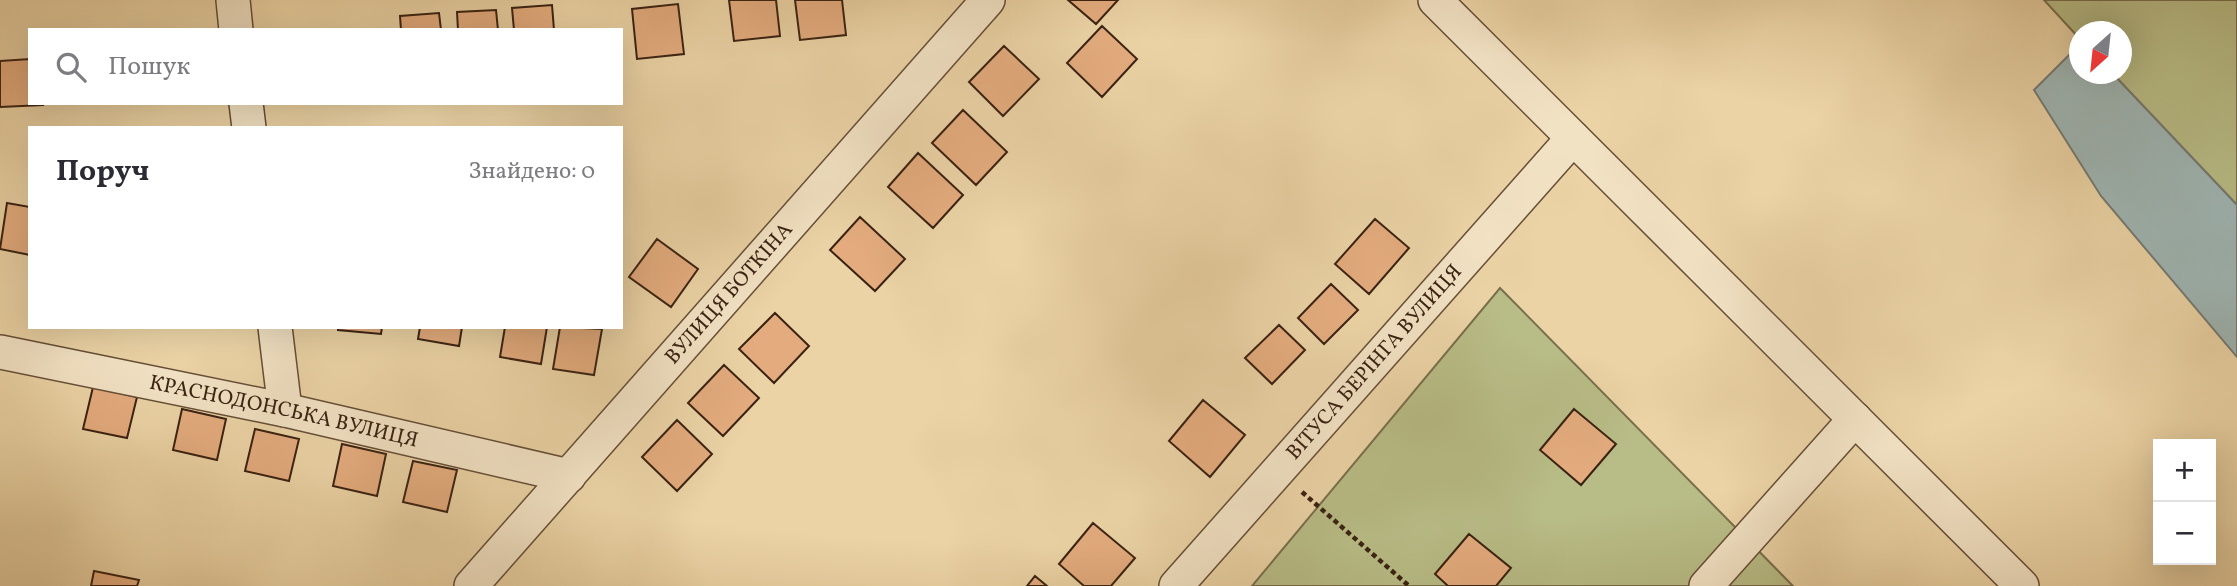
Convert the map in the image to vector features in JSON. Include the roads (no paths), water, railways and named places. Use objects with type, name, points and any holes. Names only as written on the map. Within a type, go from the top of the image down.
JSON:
[{"type":"street","points":[[233,0],[236,28]]},
{"type":"street","name":"ВУЛИЦЯ БОТКІНА","points":[[471,586],[988,0]]},
{"type":"street","points":[[1435,0],[2022,586]]},
{"type":"street","points":[[246,105],[249,126]]},
{"type":"street","name":"ВІТУСА БЕРІНГА ВУЛИЦЯ","points":[[1176,586],[1573,138]]},
{"type":"street","points":[[275,329],[285,410]]},
{"type":"street","name":"КРАСНОДОНСЬКА ВУЛИЦЯ","points":[[0,352],[285,410],[569,476]]},
{"type":"street","points":[[1706,586],[1855,419]]},
{"type":"water","points":[[2069,55],[2069,84],[2122,84],[2237,205],[2237,357],[2101,196],[2034,90]]}]
